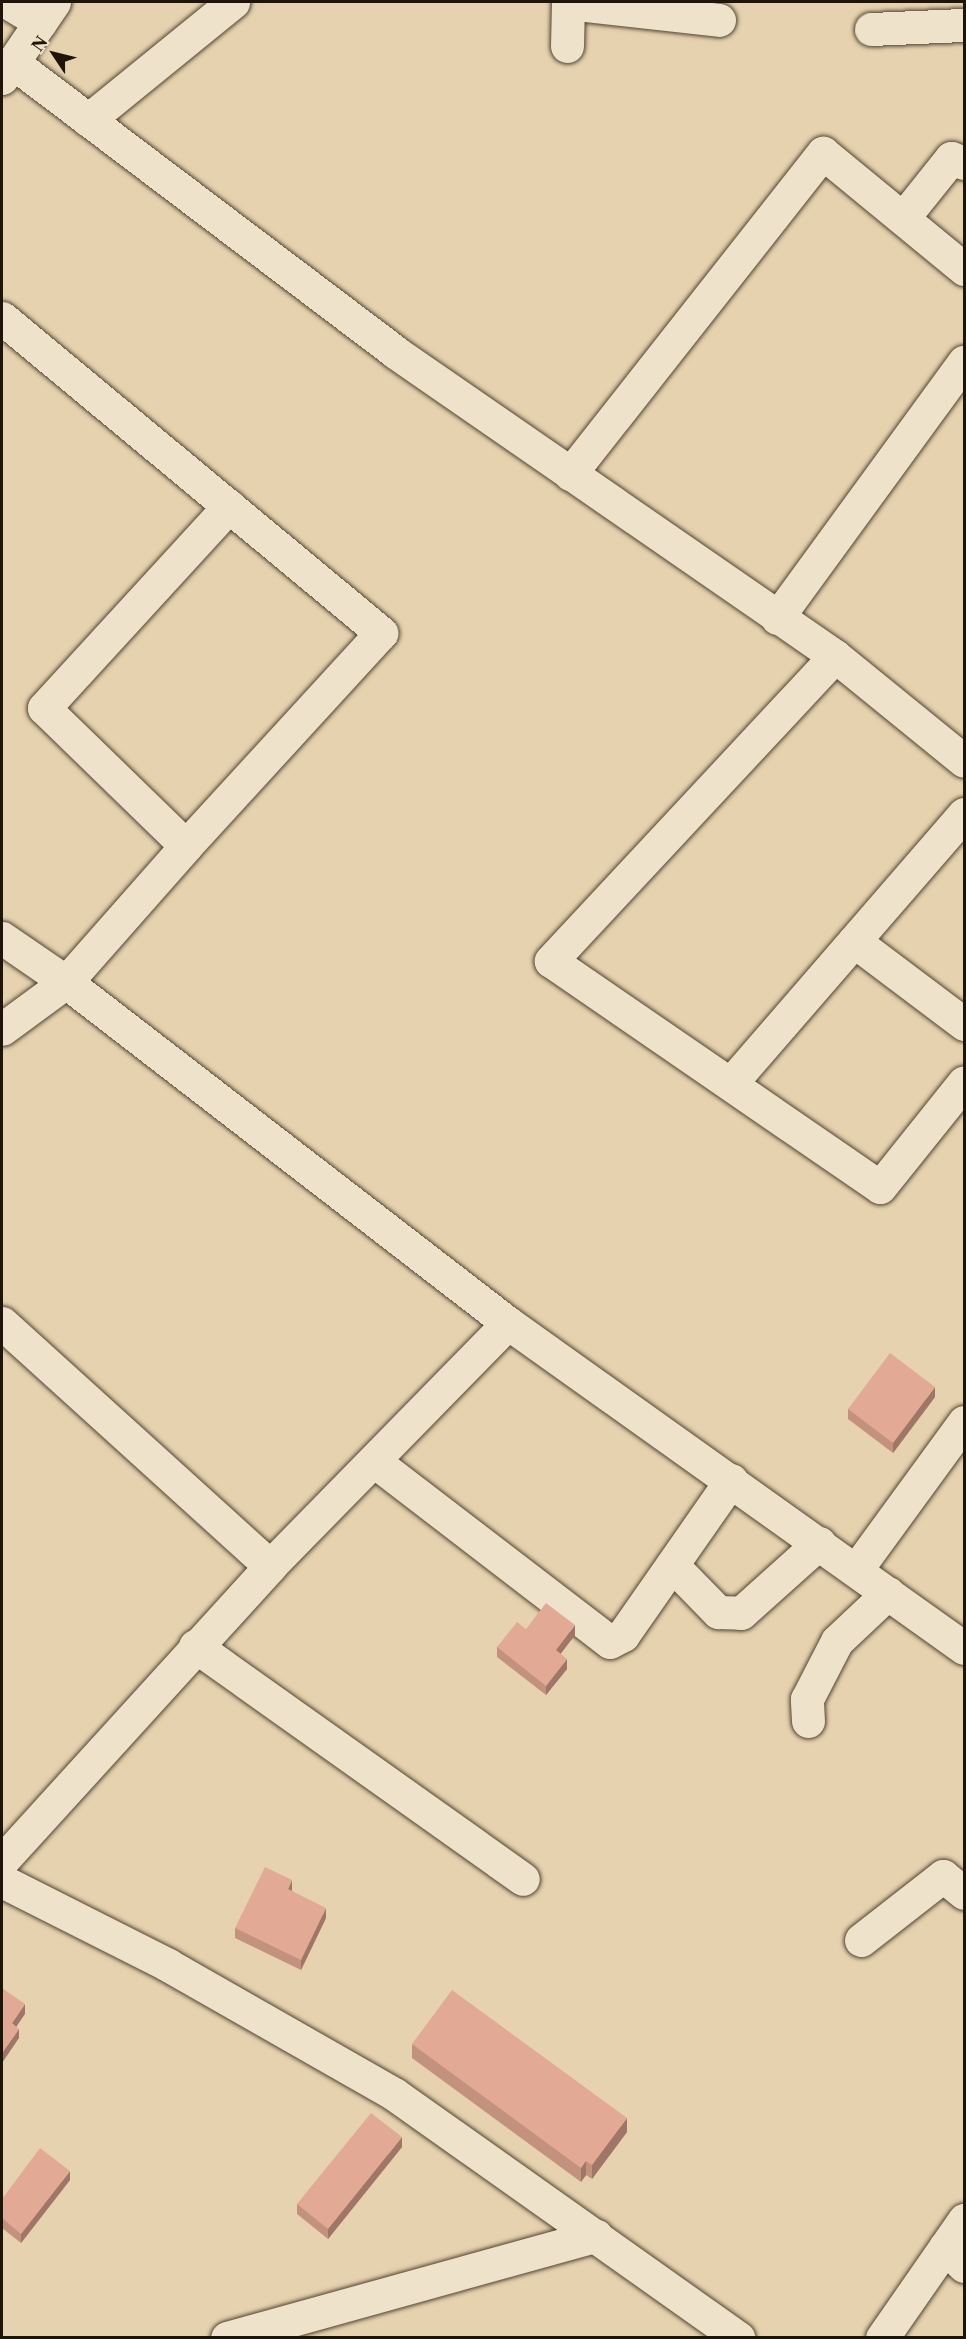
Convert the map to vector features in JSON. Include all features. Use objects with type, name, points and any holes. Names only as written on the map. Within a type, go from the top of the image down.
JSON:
[{"type":"street","points":[[7,2],[47,12],[7,70],[88,120],[395,352],[835,656],[964,761]]},
{"type":"street","points":[[88,120],[233,2]]},
{"type":"street","points":[[567,46],[568,2],[719,20]]},
{"type":"street","points":[[871,29],[906,15],[964,25]]},
{"type":"street","points":[[570,474],[823,153],[964,269]]},
{"type":"street","points":[[903,218],[951,158],[964,163]]},
{"type":"street","points":[[2,318],[381,633],[186,846],[66,982],[2,1029]]},
{"type":"street","points":[[777,618],[959,382]]},
{"type":"street","points":[[186,846],[44,708],[229,507]]},
{"type":"street","points":[[835,656],[551,962],[880,1187],[964,1082]]},
{"type":"street","points":[[731,1083],[964,814]]},
{"type":"street","points":[[2,938],[66,982],[508,1323],[964,1648]]},
{"type":"street","points":[[854,941],[964,1024]]},
{"type":"street","points":[[2,1323],[270,1566]]},
{"type":"street","points":[[508,1323],[270,1566],[195,1646],[3,1881],[168,1965],[394,2094],[738,2337]]},
{"type":"street","points":[[856,1570],[964,1422]]},
{"type":"street","points":[[374,1461],[610,1642],[623,1635],[730,1480]]},
{"type":"street","points":[[672,1565],[718,1612],[741,1612],[819,1543]]},
{"type":"street","points":[[808,1721],[807,1699],[837,1641],[888,1593]]},
{"type":"street","points":[[195,1646],[523,1879]]},
{"type":"street","points":[[861,1940],[943,1876],[964,1893]]},
{"type":"street","points":[[882,2337],[955,2257],[964,2220]]},
{"type":"street","points":[[227,2337],[596,2236]]},
{"type":"building","points":[[890,1353],[935,1387],[893,1443],[848,1409]]},
{"type":"building","points":[[546,1603],[575,1625],[556,1650],[567,1659],[546,1686],[497,1647],[517,1622],[526,1629]]},
{"type":"building","points":[[265,1867],[292,1880],[288,1889],[326,1908],[301,1960],[235,1928]]},
{"type":"building","points":[[2,1988],[25,2004],[12,2023],[19,2029],[2,2053]]},
{"type":"building","points":[[452,1990],[627,2118],[592,2165],[586,2161],[581,2168],[412,2044]]},
{"type":"building","points":[[371,2113],[402,2137],[328,2229],[297,2204]]},
{"type":"building","points":[[40,2148],[70,2171],[21,2234],[2,2218],[2,2199]]}]
